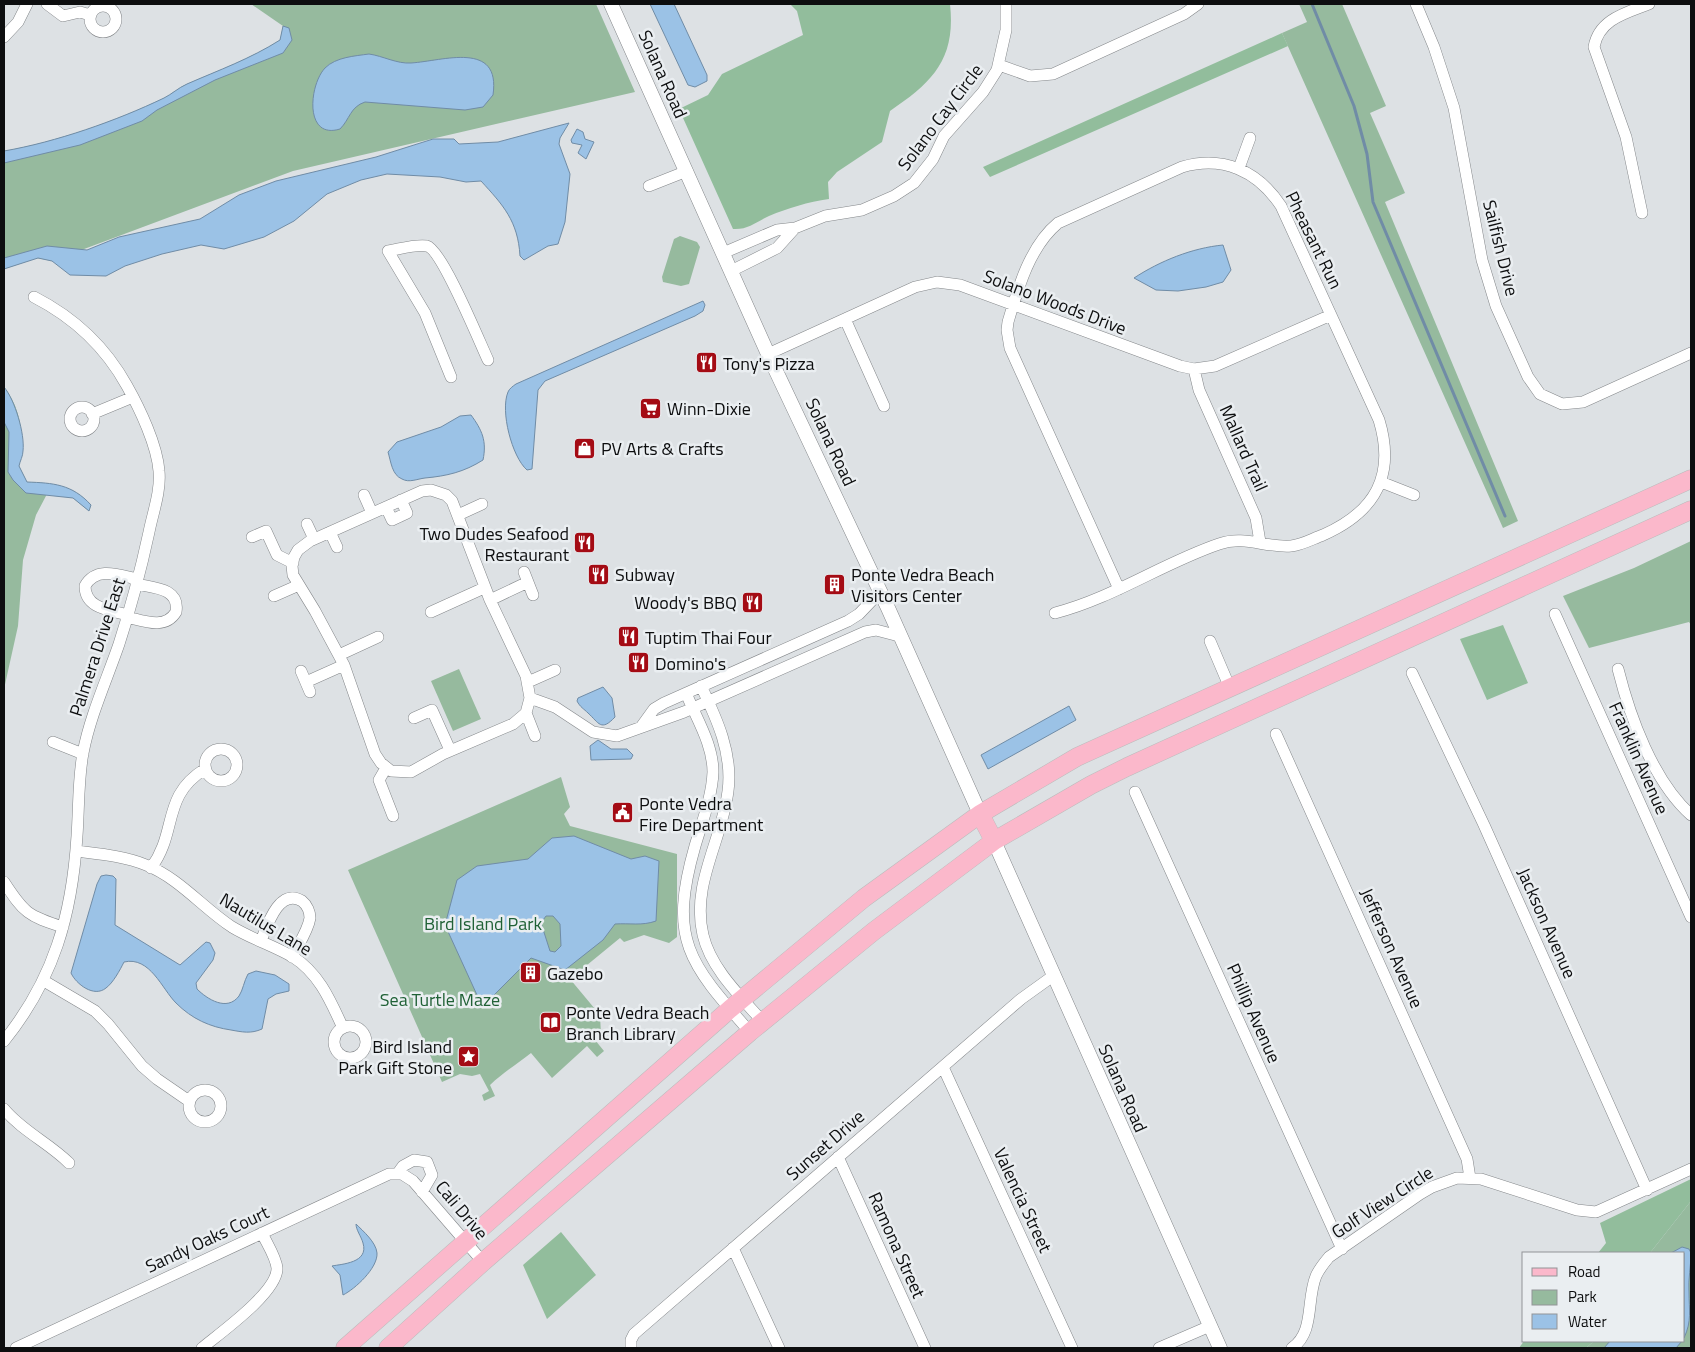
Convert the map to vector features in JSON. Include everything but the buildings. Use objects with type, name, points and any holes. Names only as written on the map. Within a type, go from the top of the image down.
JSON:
[{"type":"main road","points":[[345,1348],[736,1004],[864,898],[980,814],[1077,757],[1691,479]]},
{"type":"main road","points":[[388,1348],[483,1262],[756,1027],[874,931],[994,842],[1091,785],[1691,510]]},
{"type":"main road","points":[[1599,521],[1611,546]]},
{"type":"main road","points":[[1324,646],[1335,672]]},
{"type":"main road","points":[[980,814],[994,842]]},
{"type":"street","points":[[4,37],[18,22],[27,4]]},
{"type":"street","points":[[48,4],[63,16],[81,10]]},
{"type":"street","name":"Solana Road","points":[[611,4],[768,354],[880,592],[980,814]]},
{"type":"street","name":"Solano Cay Circle","points":[[723,253],[777,230],[795,228],[825,216],[862,210],[894,196],[914,183],[925,170],[952,126],[983,92],[998,65],[1006,30],[1006,4]]},
{"type":"street","name":"Solano Cay Circle","points":[[998,65],[1030,76],[1052,74],[1184,14],[1198,4]]},
{"type":"street","name":"Sailfish Drive","points":[[1416,4],[1437,54],[1454,108],[1462,143],[1480,251],[1491,292],[1532,384],[1547,399],[1562,404],[1573,404],[1583,402],[1691,353]]},
{"type":"street","points":[[1642,213],[1626,138],[1594,47],[1599,32],[1608,23],[1649,4]]},
{"type":"street","points":[[1239,168],[1250,138]]},
{"type":"street","name":"Pheasant Run","points":[[1204,162],[1220,163],[1239,168],[1263,183],[1281,206],[1381,428],[1385,451],[1385,468],[1376,493],[1362,510],[1334,530],[1291,546],[1277,546],[1236,540],[1223,543],[1119,589],[1010,348],[1007,330],[1013,304],[1036,249],[1049,231],[1058,223],[1182,166],[1204,162]]},
{"type":"street","points":[[649,186],[687,170]]},
{"type":"street","name":"Solano Cay Circle","points":[[731,271],[777,248],[795,228]]},
{"type":"street","points":[[452,377],[425,313],[388,251],[427,246],[434,251],[460,298],[488,360]]},
{"type":"street","name":"Solano Woods Drive","points":[[768,354],[915,287],[937,282],[960,285],[1180,366],[1194,369],[1215,366],[1331,315]]},
{"type":"street","name":"Palmera Drive East","points":[[4,1041],[28,1010],[44,982],[59,946],[64,927],[76,851],[83,754],[128,616],[154,511],[159,475],[157,458],[133,396],[105,351],[88,332],[60,311],[34,297]]},
{"type":"street","points":[[845,319],[884,406]]},
{"type":"street","name":"Mallard Trail","points":[[1194,369],[1198,390],[1256,518],[1260,542]]},
{"type":"street","points":[[92,414],[133,396]]},
{"type":"street","points":[[1381,482],[1414,495]]},
{"type":"street","points":[[390,770],[375,754],[342,660],[293,575],[292,563],[298,550],[312,540],[422,491],[431,490],[446,495],[452,501],[484,588],[528,682],[530,698],[526,712],[513,724],[450,750],[411,772],[390,770],[380,775],[380,786],[393,816]]},
{"type":"street","points":[[364,495],[372,513]]},
{"type":"street","points":[[458,515],[482,504]]},
{"type":"street","points":[[307,524],[312,540]]},
{"type":"street","points":[[252,537],[266,531],[277,555],[292,563]]},
{"type":"street","points":[[330,532],[337,547]]},
{"type":"street","points":[[101,574],[137,581],[167,590],[176,601],[176,612],[169,620],[157,624],[128,616],[95,606],[87,597],[85,586],[91,578],[101,574]]},
{"type":"street","points":[[490,600],[526,577],[533,595]]},
{"type":"street","points":[[274,596],[299,585]]},
{"type":"street","points":[[431,612],[484,588]]},
{"type":"street","points":[[1055,613],[1087,604],[1119,589]]},
{"type":"street","points":[[641,727],[654,709],[701,686],[848,621],[859,614],[880,592]]},
{"type":"street","name":"Franklin Avenue","points":[[1555,614],[1691,917]]},
{"type":"street","points":[[530,698],[555,707],[586,728],[599,734],[617,736],[692,708],[865,632],[876,630],[899,636]]},
{"type":"street","points":[[301,670],[308,687],[342,660],[378,637]]},
{"type":"street","points":[[1210,641],[1230,688]]},
{"type":"street","points":[[1618,668],[1629,708],[1658,771],[1671,793],[1691,815]]},
{"type":"street","points":[[528,682],[556,670]]},
{"type":"street","name":"Jackson Avenue","points":[[1412,673],[1484,825],[1647,1190]]},
{"type":"street","points":[[701,686],[722,734],[729,772],[728,791],[710,856],[700,902],[703,936],[736,1004],[756,1027]]},
{"type":"street","points":[[686,693],[708,746],[713,773],[708,802],[684,889],[683,909],[686,942],[700,970],[736,1004],[756,1027]]},
{"type":"street","points":[[414,718],[432,710],[450,750]]},
{"type":"street","points":[[526,712],[535,736]]},
{"type":"street","name":"Jefferson Avenue","points":[[1276,734],[1468,1159],[1470,1178]]},
{"type":"street","points":[[52,742],[83,754]]},
{"type":"street","points":[[151,868],[162,850],[178,795],[190,779],[205,769]]},
{"type":"street","name":"Phillip Avenue","points":[[1135,792],[1342,1249]]},
{"type":"street","name":"Solana Road","points":[[994,842],[1220,1348]]},
{"type":"street","name":"Nautilus Lane","points":[[76,851],[108,855],[151,868],[172,880],[234,928],[292,957],[304,965],[322,985],[342,1028]]},
{"type":"street","points":[[694,852],[710,856]]},
{"type":"street","points":[[4,882],[25,912],[35,918],[64,927]]},
{"type":"street","points":[[261,941],[280,903],[291,898],[300,900],[308,908],[310,917],[292,957]]},
{"type":"street","name":"Sunset Drive","points":[[631,1348],[631,1340],[634,1334],[1021,999],[1053,976]]},
{"type":"street","points":[[44,982],[95,1011],[142,1066],[189,1101]]},
{"type":"street","name":"Valencia Street","points":[[943,1067],[1072,1348]]},
{"type":"street","points":[[4,1109],[17,1123],[53,1148],[70,1163]]},
{"type":"street","name":"Ramona Street","points":[[838,1157],[925,1348]]},
{"type":"street","name":"Sandy Oaks Court","points":[[16,1348],[389,1174],[398,1174],[403,1166],[414,1160],[427,1162],[432,1175],[422,1192]]},
{"type":"street","name":"Golf View Circle","points":[[1292,1348],[1304,1336],[1315,1277],[1330,1257],[1432,1187],[1457,1178],[1482,1179],[1585,1212],[1596,1212],[1691,1169]]},
{"type":"street","name":"Cali Drive","points":[[398,1174],[413,1181],[483,1262]]},
{"type":"street","points":[[202,1348],[240,1316],[272,1285],[276,1278],[275,1262],[262,1233]]},
{"type":"street","points":[[733,1248],[778,1348]]},
{"type":"street","points":[[1159,1348],[1210,1326]]},
{"type":"green space","points":[[251,4],[596,4],[635,92],[293,171],[52,261],[37,258],[4,269],[4,151],[65,136],[126,115],[164,98],[187,84],[246,59],[280,40],[283,26]]},
{"type":"green space","points":[[790,4],[950,4],[951,23],[949,40],[945,54],[929,79],[918,90],[890,111],[882,142],[837,172],[828,182],[829,199],[791,208],[769,216],[748,227],[733,229],[679,109],[708,95],[722,74],[803,35],[797,11]]},
{"type":"green space","points":[[1299,4],[1342,4],[1386,106],[1370,113],[1405,193],[1385,202],[1518,521],[1503,528],[1282,33],[1307,22]]},
{"type":"green space","points":[[1282,33],[1288,46],[990,177],[983,167]]},
{"type":"green space","points":[[680,236],[697,242],[700,247],[689,284],[681,286],[663,282],[662,277],[674,239]]},
{"type":"green space","points":[[4,387],[15,404],[21,425],[22,446],[19,466],[27,482],[62,486],[77,493],[91,505],[89,511],[73,498],[47,494],[36,515],[23,560],[18,626],[4,689]]},
{"type":"green space","points":[[1691,541],[1691,625],[1689,622],[1589,648],[1563,596],[1634,568]]},
{"type":"green space","points":[[1503,625],[1528,683],[1487,700],[1460,639]]},
{"type":"green space","points":[[459,669],[481,719],[453,731],[431,681]]},
{"type":"green space","name":"Bird Island Park","points":[[561,777],[570,807],[564,814],[570,826],[677,854],[677,937],[669,943],[644,935],[624,942],[620,938],[570,979],[600,1015],[601,1035],[595,1040],[604,1051],[597,1057],[587,1046],[552,1078],[531,1053],[490,1085],[495,1096],[484,1101],[482,1095],[489,1091],[480,1074],[472,1076],[460,1074],[442,1082],[348,870]]},
{"type":"green space","points":[[1691,1179],[1691,1201],[1651,1252],[1599,1252],[1606,1243],[1600,1223]]},
{"type":"green space","points":[[1691,1201],[1691,1348],[1586,1348],[1593,1342],[1685,1342],[1685,1252],[1651,1252]]},
{"type":"green space","points":[[561,1232],[596,1275],[547,1319],[523,1265]]},
{"type":"green space","points":[[1523,1342],[1593,1342],[1586,1348],[1519,1348]]},
{"type":"water","points":[[650,4],[674,4],[707,75],[707,81],[695,87],[688,85]]},
{"type":"water","points":[[283,26],[289,28],[292,40],[283,53],[215,80],[157,110],[142,121],[80,145],[4,163],[4,151],[44,142],[106,123],[164,98],[187,84],[246,59],[280,40]]},
{"type":"water","points":[[369,54],[406,63],[453,58],[479,60],[488,67],[493,78],[493,95],[483,107],[465,110],[365,102],[353,110],[340,129],[328,130],[320,126],[315,119],[313,98],[320,76],[325,68],[335,61]]},
{"type":"water","points":[[569,123],[560,138],[559,144],[570,174],[565,222],[558,244],[548,246],[524,260],[520,256],[519,244],[513,223],[496,198],[481,181],[466,182],[440,177],[387,174],[361,180],[327,194],[294,221],[264,237],[224,249],[201,245],[162,254],[125,266],[106,276],[70,275],[52,261],[38,258],[4,269],[4,258],[47,246],[87,250],[119,237],[200,219],[239,195],[276,181],[376,157],[433,139],[454,139],[459,144],[498,142]]},
{"type":"water","points":[[577,129],[583,132],[585,139],[594,142],[586,159],[578,153],[582,145],[572,143],[571,140]]},
{"type":"water","points":[[1223,245],[1231,270],[1223,282],[1206,287],[1178,291],[1156,290],[1134,278],[1177,256]]},
{"type":"water","points":[[703,301],[705,305],[703,311],[695,316],[545,381],[538,390],[532,469],[527,470],[512,445],[509,433],[505,410],[508,392],[511,388],[516,384]]},
{"type":"water","points":[[4,387],[12,400],[21,427],[23,455],[19,466],[27,482],[54,484],[69,489],[84,498],[91,505],[89,511],[73,498],[26,493],[13,480],[8,472],[9,432],[4,422]]},
{"type":"water","points":[[471,415],[483,436],[483,460],[455,473],[441,476],[407,481],[396,474],[392,468],[388,452],[397,442],[441,427],[460,416]]},
{"type":"water","points":[[603,687],[612,698],[615,717],[603,725],[598,723],[577,701],[578,698]]},
{"type":"water","points":[[1069,706],[1076,720],[988,769],[981,755]]},
{"type":"water","points":[[598,740],[611,749],[627,749],[633,755],[631,759],[591,760],[590,746]]},
{"type":"water","points":[[574,836],[631,859],[645,856],[659,861],[656,921],[641,924],[615,924],[603,940],[565,970],[531,958],[492,997],[482,999],[477,995],[445,925],[457,880],[477,866],[528,859],[552,838]],"holes":[[[546,916],[553,916],[560,924],[561,946],[555,952],[550,951],[541,923]]]},
{"type":"water","points":[[101,876],[113,876],[116,879],[115,925],[180,965],[206,942],[210,943],[215,953],[213,960],[196,983],[197,989],[206,997],[223,1003],[234,1001],[239,996],[248,974],[256,971],[275,975],[289,984],[289,991],[276,994],[268,999],[262,1029],[254,1032],[243,1032],[223,1029],[188,1014],[176,1003],[148,969],[133,961],[124,962],[111,983],[101,991],[91,991],[81,985],[71,973],[97,884]]},
{"type":"water","points":[[356,1224],[374,1245],[377,1253],[376,1259],[365,1277],[354,1288],[343,1295],[340,1275],[332,1266],[354,1261],[362,1255],[364,1250],[363,1243]]},
{"type":"water","points":[[1682,1247],[1689,1249],[1691,1253],[1690,1310],[1685,1336],[1685,1252],[1673,1252]]},
{"type":"water","points":[[1609,1342],[1681,1342],[1676,1348],[1604,1348]]},
{"type":"waterway","points":[[1312,4],[1354,106],[1367,154],[1373,202],[1505,516]]},
{"type":"place","name":"Tony's Pizza","points":[[707,363]]},
{"type":"place","name":"Winn-Dixie","points":[[651,408]]},
{"type":"place","name":"PV Arts & Crafts","points":[[585,448]]},
{"type":"place","name":"Two Dudes Seafood Restaurant","points":[[585,543]]},
{"type":"place","name":"Subway","points":[[599,574]]},
{"type":"place","name":"Ponte Vedra Beach Visitors Center","points":[[835,584]]},
{"type":"place","name":"Woody's BBQ","points":[[753,602]]},
{"type":"place","name":"Tuptim Thai Four","points":[[629,637]]},
{"type":"place","name":"Domino's","points":[[639,663]]},
{"type":"place","name":"Ponte Vedra Fire Department","points":[[623,813]]},
{"type":"place","name":"Gazebo","points":[[531,973]]},
{"type":"place","name":"Ponte Vedra Beach Branch Library","points":[[550,1022]]},
{"type":"place","name":"Bird Island Park Gift Stone","points":[[468,1056]]},
{"type":"park label","name":"Sea Turtle Maze","points":[[440,999]]}]
